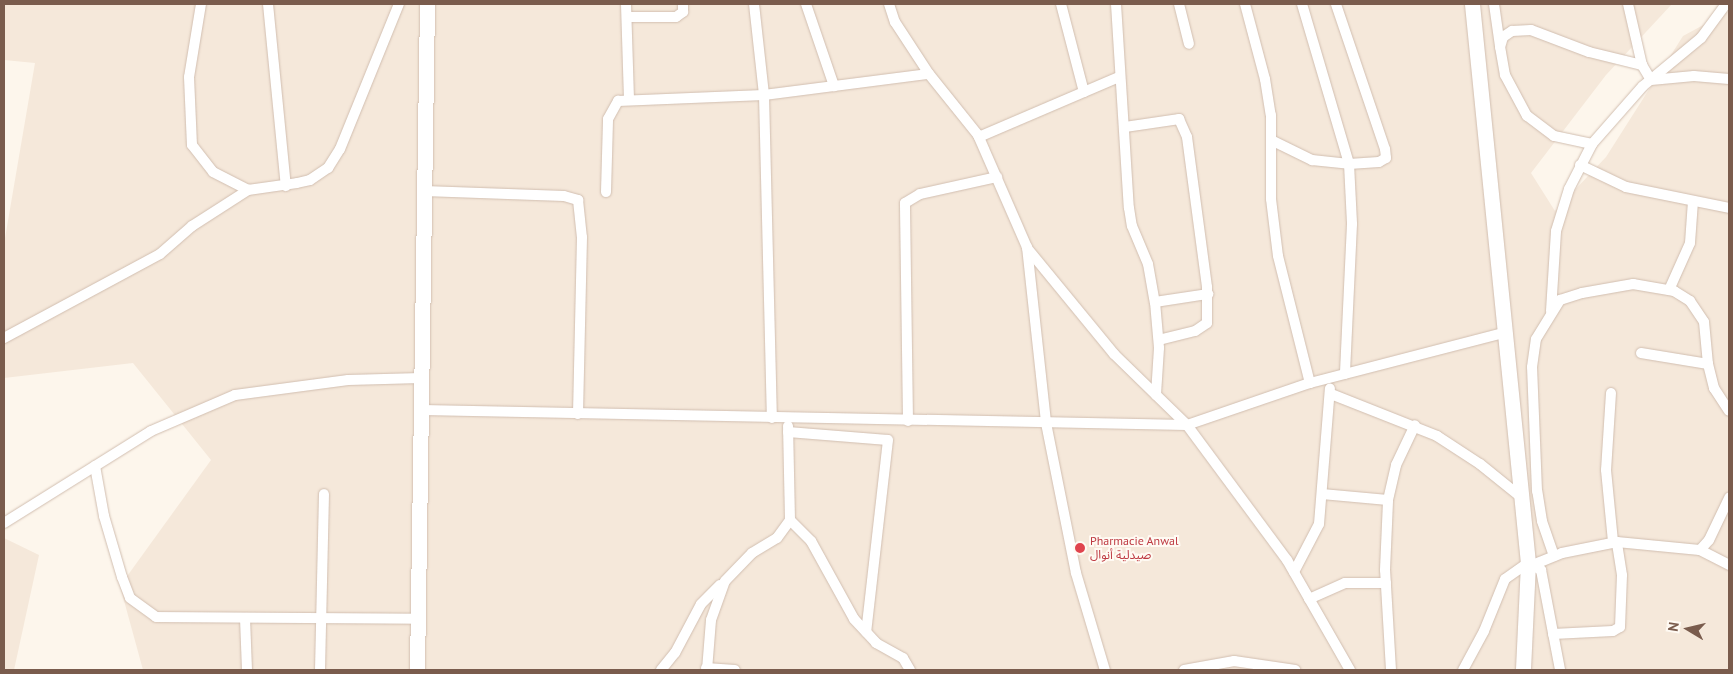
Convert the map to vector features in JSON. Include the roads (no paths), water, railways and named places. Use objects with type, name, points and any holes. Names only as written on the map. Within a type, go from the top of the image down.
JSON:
[{"type":"main road","points":[[417,670],[427,4]]},
{"type":"main road","points":[[1472,4],[1507,332],[1522,498],[1531,564],[1523,670]]},
{"type":"street","points":[[201,4],[189,77],[192,145],[212,172],[248,190]]},
{"type":"street","points":[[268,4],[286,186]]},
{"type":"street","points":[[4,338],[152,258],[208,215],[248,190],[286,186],[310,180],[324,171],[340,148],[399,4]]},
{"type":"street","points":[[626,4],[628,17],[629,100]]},
{"type":"street","points":[[628,17],[676,17],[683,12],[683,4]]},
{"type":"street","points":[[754,4],[764,95],[772,418]]},
{"type":"street","points":[[806,4],[834,86]]},
{"type":"street","points":[[889,4],[895,22],[929,74],[979,137],[1027,247],[1114,354],[1187,425],[1294,572],[1350,670]]},
{"type":"street","points":[[1061,4],[1084,92]]},
{"type":"street","points":[[1116,4],[1119,78],[1125,127],[1129,208],[1132,226],[1148,264],[1159,340],[1156,395]]},
{"type":"street","points":[[1179,4],[1189,44]]},
{"type":"street","points":[[1245,4],[1265,79],[1271,140],[1271,199],[1278,256],[1310,383]]},
{"type":"street","points":[[1302,4],[1349,164],[1352,224],[1345,374]]},
{"type":"street","points":[[1271,140],[1312,160],[1349,164],[1379,162],[1386,155],[1336,4]]},
{"type":"street","points":[[1494,4],[1500,47],[1511,89],[1527,116],[1554,136],[1592,144]]},
{"type":"street","points":[[1628,4],[1642,65],[1651,80]]},
{"type":"street","points":[[1554,556],[1542,522],[1537,491],[1532,405],[1533,352],[1551,311],[1556,231],[1580,165],[1592,144],[1651,80],[1701,38],[1726,4]]},
{"type":"street","points":[[1500,47],[1506,33],[1523,29],[1589,52],[1642,65]]},
{"type":"street","points":[[606,192],[608,119],[618,100],[764,95],[929,74]]},
{"type":"street","points":[[1651,80],[1694,76],[1729,78]]},
{"type":"street","points":[[979,137],[1119,78]]},
{"type":"street","points":[[1125,127],[1172,119],[1179,119],[1184,125],[1208,294],[1207,323],[1203,328],[1159,340]]},
{"type":"street","points":[[1580,165],[1626,187],[1729,208]]},
{"type":"street","points":[[908,421],[905,203],[920,194],[997,177]]},
{"type":"street","points":[[424,191],[564,196],[578,200],[582,238],[578,414]]},
{"type":"street","points":[[1669,290],[1690,243],[1693,201]]},
{"type":"street","points":[[1027,247],[1046,423],[1076,574],[1105,670]]},
{"type":"street","points":[[1551,311],[1568,296],[1620,285],[1669,290],[1697,309],[1707,336],[1708,364],[1714,388],[1729,411]]},
{"type":"street","points":[[1155,302],[1208,294]]},
{"type":"street","points":[[422,410],[788,419],[1187,425],[1310,383],[1507,332]]},
{"type":"street","points":[[1641,353],[1708,364]]},
{"type":"street","points":[[4,523],[151,431],[235,395],[348,380],[422,378]]},
{"type":"street","points":[[1294,572],[1319,524],[1331,394],[1329,378]]},
{"type":"street","points":[[1331,394],[1415,425],[1458,448],[1522,498]]},
{"type":"street","points":[[1553,634],[1614,631],[1620,627],[1622,575],[1615,542],[1606,470],[1611,394]]},
{"type":"street","points":[[661,670],[676,653],[701,604],[752,553],[777,538],[790,520],[788,419]]},
{"type":"street","points":[[1391,670],[1386,583],[1388,500],[1396,465],[1415,425]]},
{"type":"street","points":[[788,432],[888,440],[866,632]]},
{"type":"street","points":[[95,466],[111,542],[130,598],[147,612],[164,619],[417,619]]},
{"type":"street","points":[[320,670],[324,494]]},
{"type":"street","points":[[1322,494],[1388,500]]},
{"type":"street","points":[[1700,550],[1709,540],[1729,498]]},
{"type":"street","points":[[790,520],[810,541],[854,619],[876,643],[903,658],[910,670]]},
{"type":"street","points":[[1463,670],[1484,631],[1505,580],[1531,564],[1554,556],[1615,542],[1700,550],[1729,565]]},
{"type":"street","points":[[1531,564],[1541,570],[1560,670]]},
{"type":"street","points":[[725,581],[710,620],[706,669],[735,670]]},
{"type":"street","points":[[1309,599],[1345,583],[1386,583]]},
{"type":"street","points":[[244,618],[247,670]]},
{"type":"street","points":[[1184,670],[1234,661],[1295,670]]},
{"type":"place","name":"Pharmacie Anwal صيدلية أنوال","points":[[1080,548]]}]
